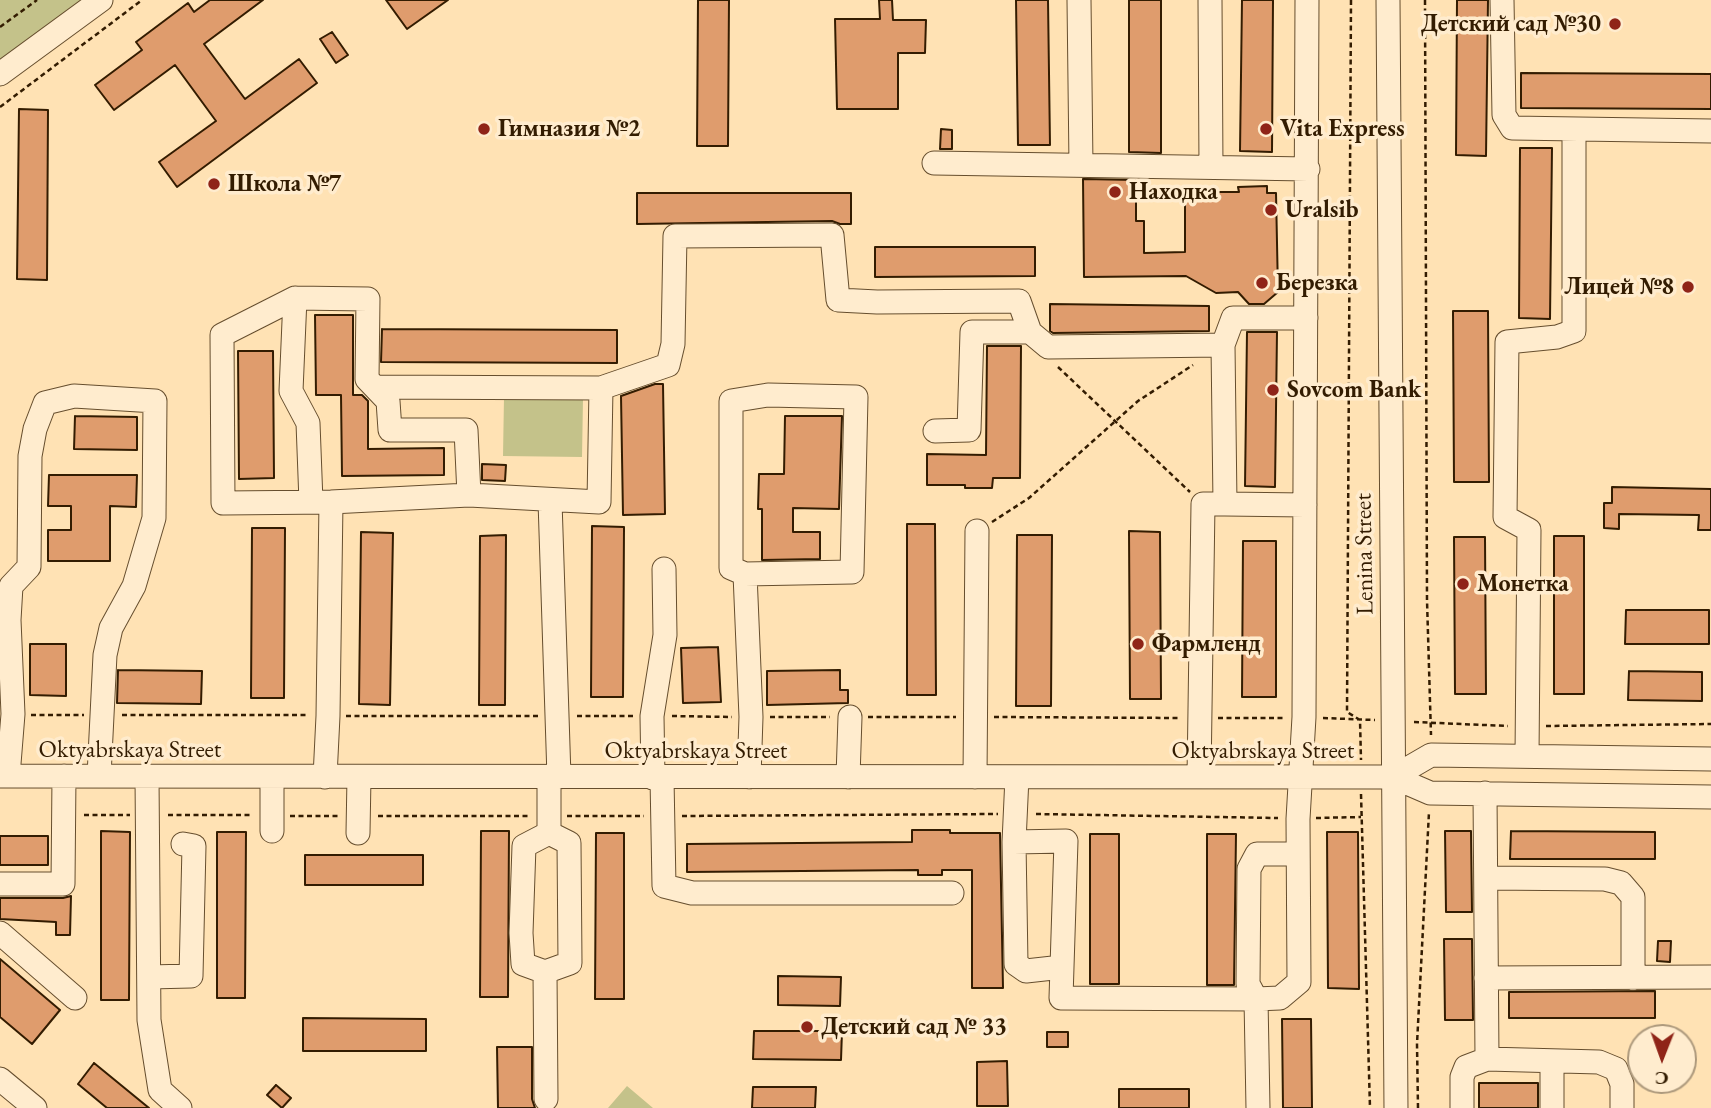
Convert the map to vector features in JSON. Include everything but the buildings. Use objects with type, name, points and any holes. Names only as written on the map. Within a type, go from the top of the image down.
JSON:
[{"type":"street","points":[[0,74],[101,0]]},
{"type":"street","points":[[1080,0],[1081,165]]},
{"type":"street","points":[[1210,0],[1211,167]]},
{"type":"street","points":[[1014,842],[1066,841],[1061,998],[1280,998],[1299,982],[1298,818],[1304,717],[1307,0]]},
{"type":"street","name":"Lenina Street","points":[[1388,0],[1395,1108]]},
{"type":"street","points":[[1502,0],[1504,116],[1512,128],[1711,131]]},
{"type":"street","points":[[1527,756],[1529,530],[1505,517],[1507,342],[1557,337],[1574,331],[1574,130]]},
{"type":"street","points":[[934,163],[1308,169]]},
{"type":"street","points":[[376,387],[601,388],[668,365],[673,344],[675,236],[832,235],[838,300],[1019,301],[1030,331],[1048,347],[1223,345]]},
{"type":"street","points":[[295,298],[291,391],[308,424],[321,502],[325,777]]},
{"type":"street","points":[[469,495],[467,430],[390,430],[388,401],[367,379],[368,299],[295,298],[222,335],[223,503],[321,502],[469,495],[598,502],[601,388]]},
{"type":"street","points":[[1199,777],[1223,345],[1233,318],[1306,317]]},
{"type":"street","points":[[935,431],[969,430],[972,332],[1030,331]]},
{"type":"street","points":[[768,395],[856,397],[852,572],[745,574],[731,568],[731,401],[768,395]]},
{"type":"street","points":[[4,776],[13,715],[9,620],[11,586],[29,567],[30,456],[45,403],[74,396],[155,401],[154,518],[134,586],[111,628],[105,655],[99,776]]},
{"type":"street","points":[[550,501],[554,777],[550,825],[524,846],[521,933],[523,964],[545,972],[570,963],[569,843],[550,825]]},
{"type":"street","points":[[1214,504],[1305,505]]},
{"type":"street","points":[[975,777],[977,531]]},
{"type":"street","points":[[664,569],[665,635],[652,716],[662,816],[664,886],[692,893],[952,893]]},
{"type":"street","points":[[745,574],[751,717],[748,777]]},
{"type":"street","points":[[848,777],[850,717]]},
{"type":"street","points":[[1393,777],[1431,755],[1711,759]]},
{"type":"street","name":"Oktyabrskaya Street","points":[[4,776],[1393,777],[1430,793],[1711,797]]},
{"type":"street","points":[[0,884],[63,884],[64,776]]},
{"type":"street","points":[[146,777],[149,1020],[160,1090],[180,1108]]},
{"type":"street","points":[[272,777],[272,823]]},
{"type":"street","points":[[358,824],[359,777]]},
{"type":"street","points":[[1017,777],[1014,842],[1016,964],[1026,971],[1062,967]]},
{"type":"street","points":[[1485,793],[1487,1059]]},
{"type":"street","points":[[149,977],[191,976],[194,846],[183,844]]},
{"type":"street","points":[[1258,1108],[1256,999],[1248,984],[1249,869],[1257,854],[1298,854]]},
{"type":"street","points":[[1486,878],[1605,879],[1621,883],[1633,897],[1633,978]]},
{"type":"street","points":[[0,933],[75,998]]},
{"type":"street","points":[[545,972],[546,1099]]},
{"type":"street","points":[[1486,978],[1711,977]]},
{"type":"street","points":[[1462,1108],[1462,1077],[1466,1068],[1487,1059],[1599,1062],[1616,1069],[1622,1084],[1622,1108]]},
{"type":"street","points":[[1552,1061],[1552,1108]]},
{"type":"street","points":[[0,1079],[35,1108]]},
{"type":"path","points":[[0,27],[37,0]]},
{"type":"path","points":[[0,107],[142,0]]},
{"type":"path","points":[[1351,0],[1347,712],[1360,720]]},
{"type":"path","points":[[1425,0],[1427,600],[1431,755]]},
{"type":"path","points":[[977,531],[1029,498],[1138,401],[1223,345]]},
{"type":"path","points":[[1048,347],[1045,355],[1115,421],[1214,504]]},
{"type":"path","points":[[1304,717],[1528,727],[1711,724]]},
{"type":"path","points":[[1360,720],[1370,1108]]},
{"type":"path","points":[[1418,1108],[1417,1044],[1430,793]]},
{"type":"path","points":[[62,815],[148,816],[272,823],[550,825],[662,816],[1016,814],[1361,817]]},
{"type":"shaded area","points":[[0,0],[88,0],[0,63]]},
{"type":"shaded area","points":[[504,397],[583,398],[582,457],[503,456]]},
{"type":"shaded area","points":[[627,1086],[653,1108],[608,1108]]},
{"type":"place","name":"Детский сад №30","points":[[1615,24]]},
{"type":"place","name":"Гимназия №2","points":[[484,129]]},
{"type":"place","name":"Vita Express","points":[[1266,129]]},
{"type":"place","name":"Школа №7","points":[[214,184]]},
{"type":"place","name":"Находка","points":[[1115,192]]},
{"type":"place","name":"Uralsib","points":[[1271,210]]},
{"type":"place","name":"Березка","points":[[1262,283]]},
{"type":"place","name":"Лицей №8","points":[[1688,287]]},
{"type":"place","name":"Sovcom Bank","points":[[1273,390]]},
{"type":"place","name":"Монетка","points":[[1463,584]]},
{"type":"place","name":"Фармленд","points":[[1138,644]]},
{"type":"place","name":"Детский сад № 33","points":[[807,1027]]}]
